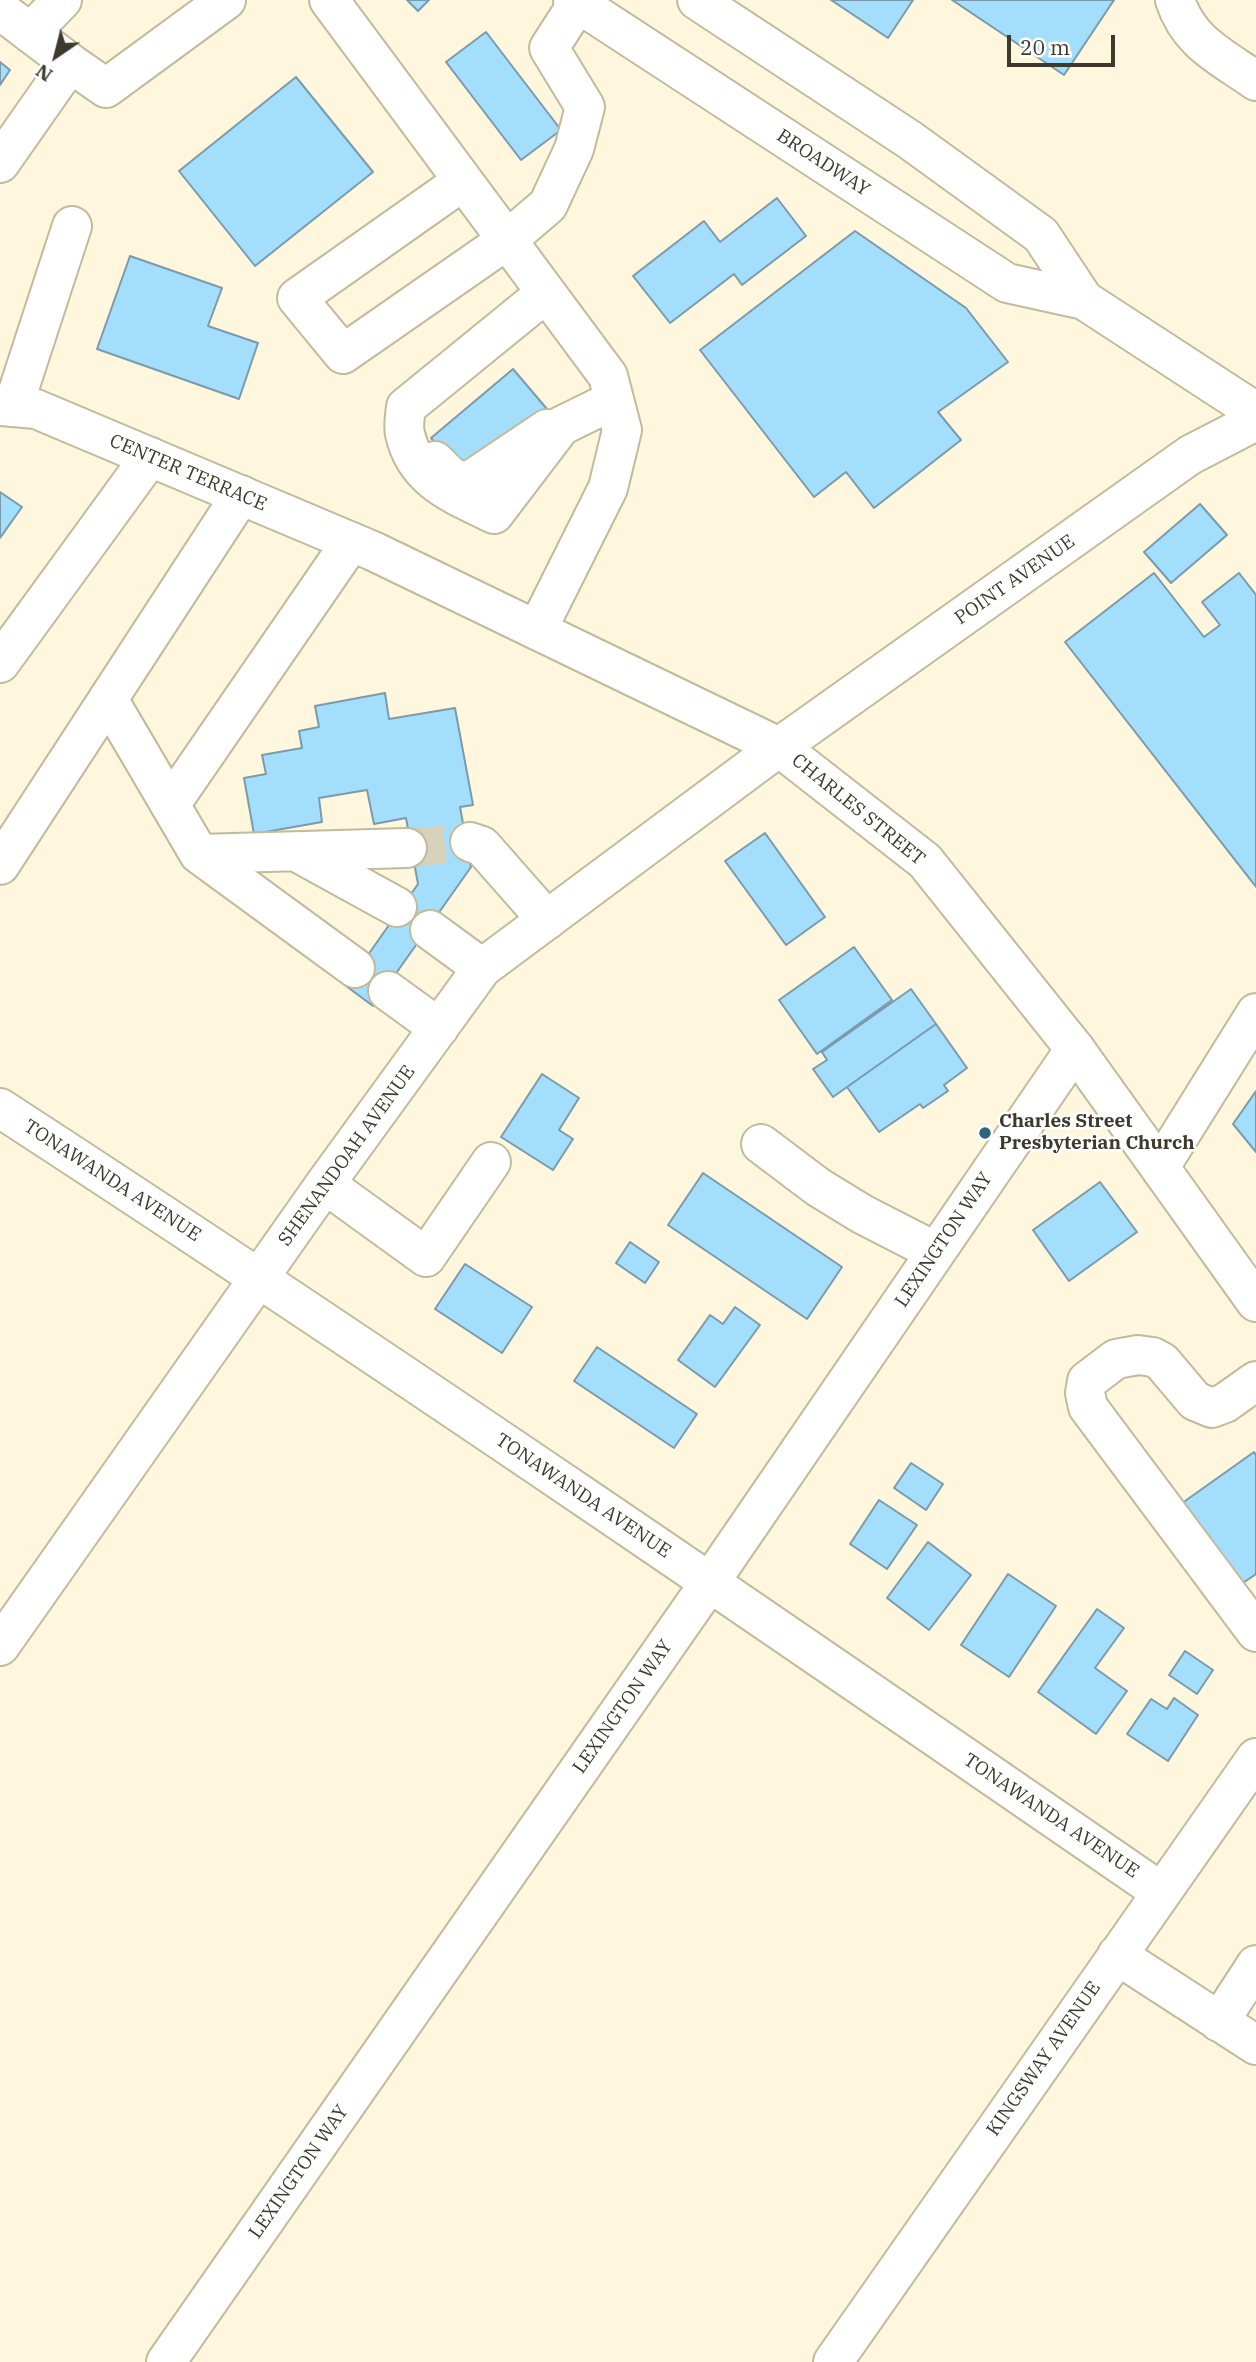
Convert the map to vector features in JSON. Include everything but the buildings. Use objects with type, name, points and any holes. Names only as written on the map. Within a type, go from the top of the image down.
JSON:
[{"type":"street","points":[[30,33],[62,0]]},
{"type":"street","points":[[0,10],[106,88],[226,0]]},
{"type":"street","points":[[329,0],[608,376],[622,430],[608,488],[537,630]]},
{"type":"street","name":"BROADWAY","points":[[697,0],[910,140],[1041,235],[1084,300]]},
{"type":"street","points":[[1175,0],[1194,38],[1256,81]]},
{"type":"street","points":[[463,181],[297,298],[343,354],[507,240],[548,205],[574,149],[584,107],[548,48],[576,1]]},
{"type":"street","name":"BROADWAY","points":[[576,1],[1007,284],[1084,300],[1256,412]]},
{"type":"street","points":[[0,163],[70,63]]},
{"type":"street","points":[[7,406],[72,226]]},
{"type":"street","points":[[546,293],[406,407],[405,433],[416,461],[435,484],[494,514],[561,426],[614,400]]},
{"type":"street","name":"CENTER TERRACE","points":[[7,406],[36,409],[362,546]]},
{"type":"street","name":"POINT AVENUE","points":[[779,747],[1190,455],[1256,421]]},
{"type":"street","points":[[0,663],[150,457]]},
{"type":"street","points":[[0,865],[241,495]]},
{"type":"street","points":[[170,805],[362,546]]},
{"type":"street","name":"CHARLES STREET","points":[[362,546],[779,747],[925,861],[1075,1049],[1256,1303]]},
{"type":"street","points":[[108,699],[199,855],[355,968]]},
{"type":"street","name":"SHENANDOAH AVENUE","points":[[0,1647],[325,1184],[482,968],[779,747]]},
{"type":"street","points":[[470,842],[482,846],[547,919]]},
{"type":"street","points":[[199,855],[407,848]]},
{"type":"street","points":[[296,852],[397,907]]},
{"type":"street","points":[[430,930],[482,968]]},
{"type":"street","points":[[388,991],[439,1028]]},
{"type":"street","points":[[1160,1167],[1256,1013]]},
{"type":"street","name":"LEXINGTON WAY","points":[[166,2362],[710,1582],[1075,1049]]},
{"type":"street","name":"TONAWANDA AVENUE","points":[[0,1108],[260,1277],[1161,1892]]},
{"type":"street","points":[[761,1144],[829,1194],[936,1252]]},
{"type":"street","points":[[325,1184],[426,1257],[491,1162]]},
{"type":"street","points":[[1256,1381],[1225,1403],[1212,1408],[1195,1401],[1163,1362],[1153,1357],[1138,1355],[1116,1359],[1087,1381],[1084,1393],[1088,1407],[1256,1632]]},
{"type":"street","name":"KINGSWAY AVENUE","points":[[833,2362],[1161,1892],[1245,1797],[1256,1758]]},
{"type":"street","points":[[1117,1955],[1256,2045]]},
{"type":"street","points":[[1219,2022],[1256,1965]]},
{"type":"tunnel","points":[[407,848],[470,842]]},
{"type":"place","name":"Charles Street Presbyterian Church","points":[[985,1133]]}]
